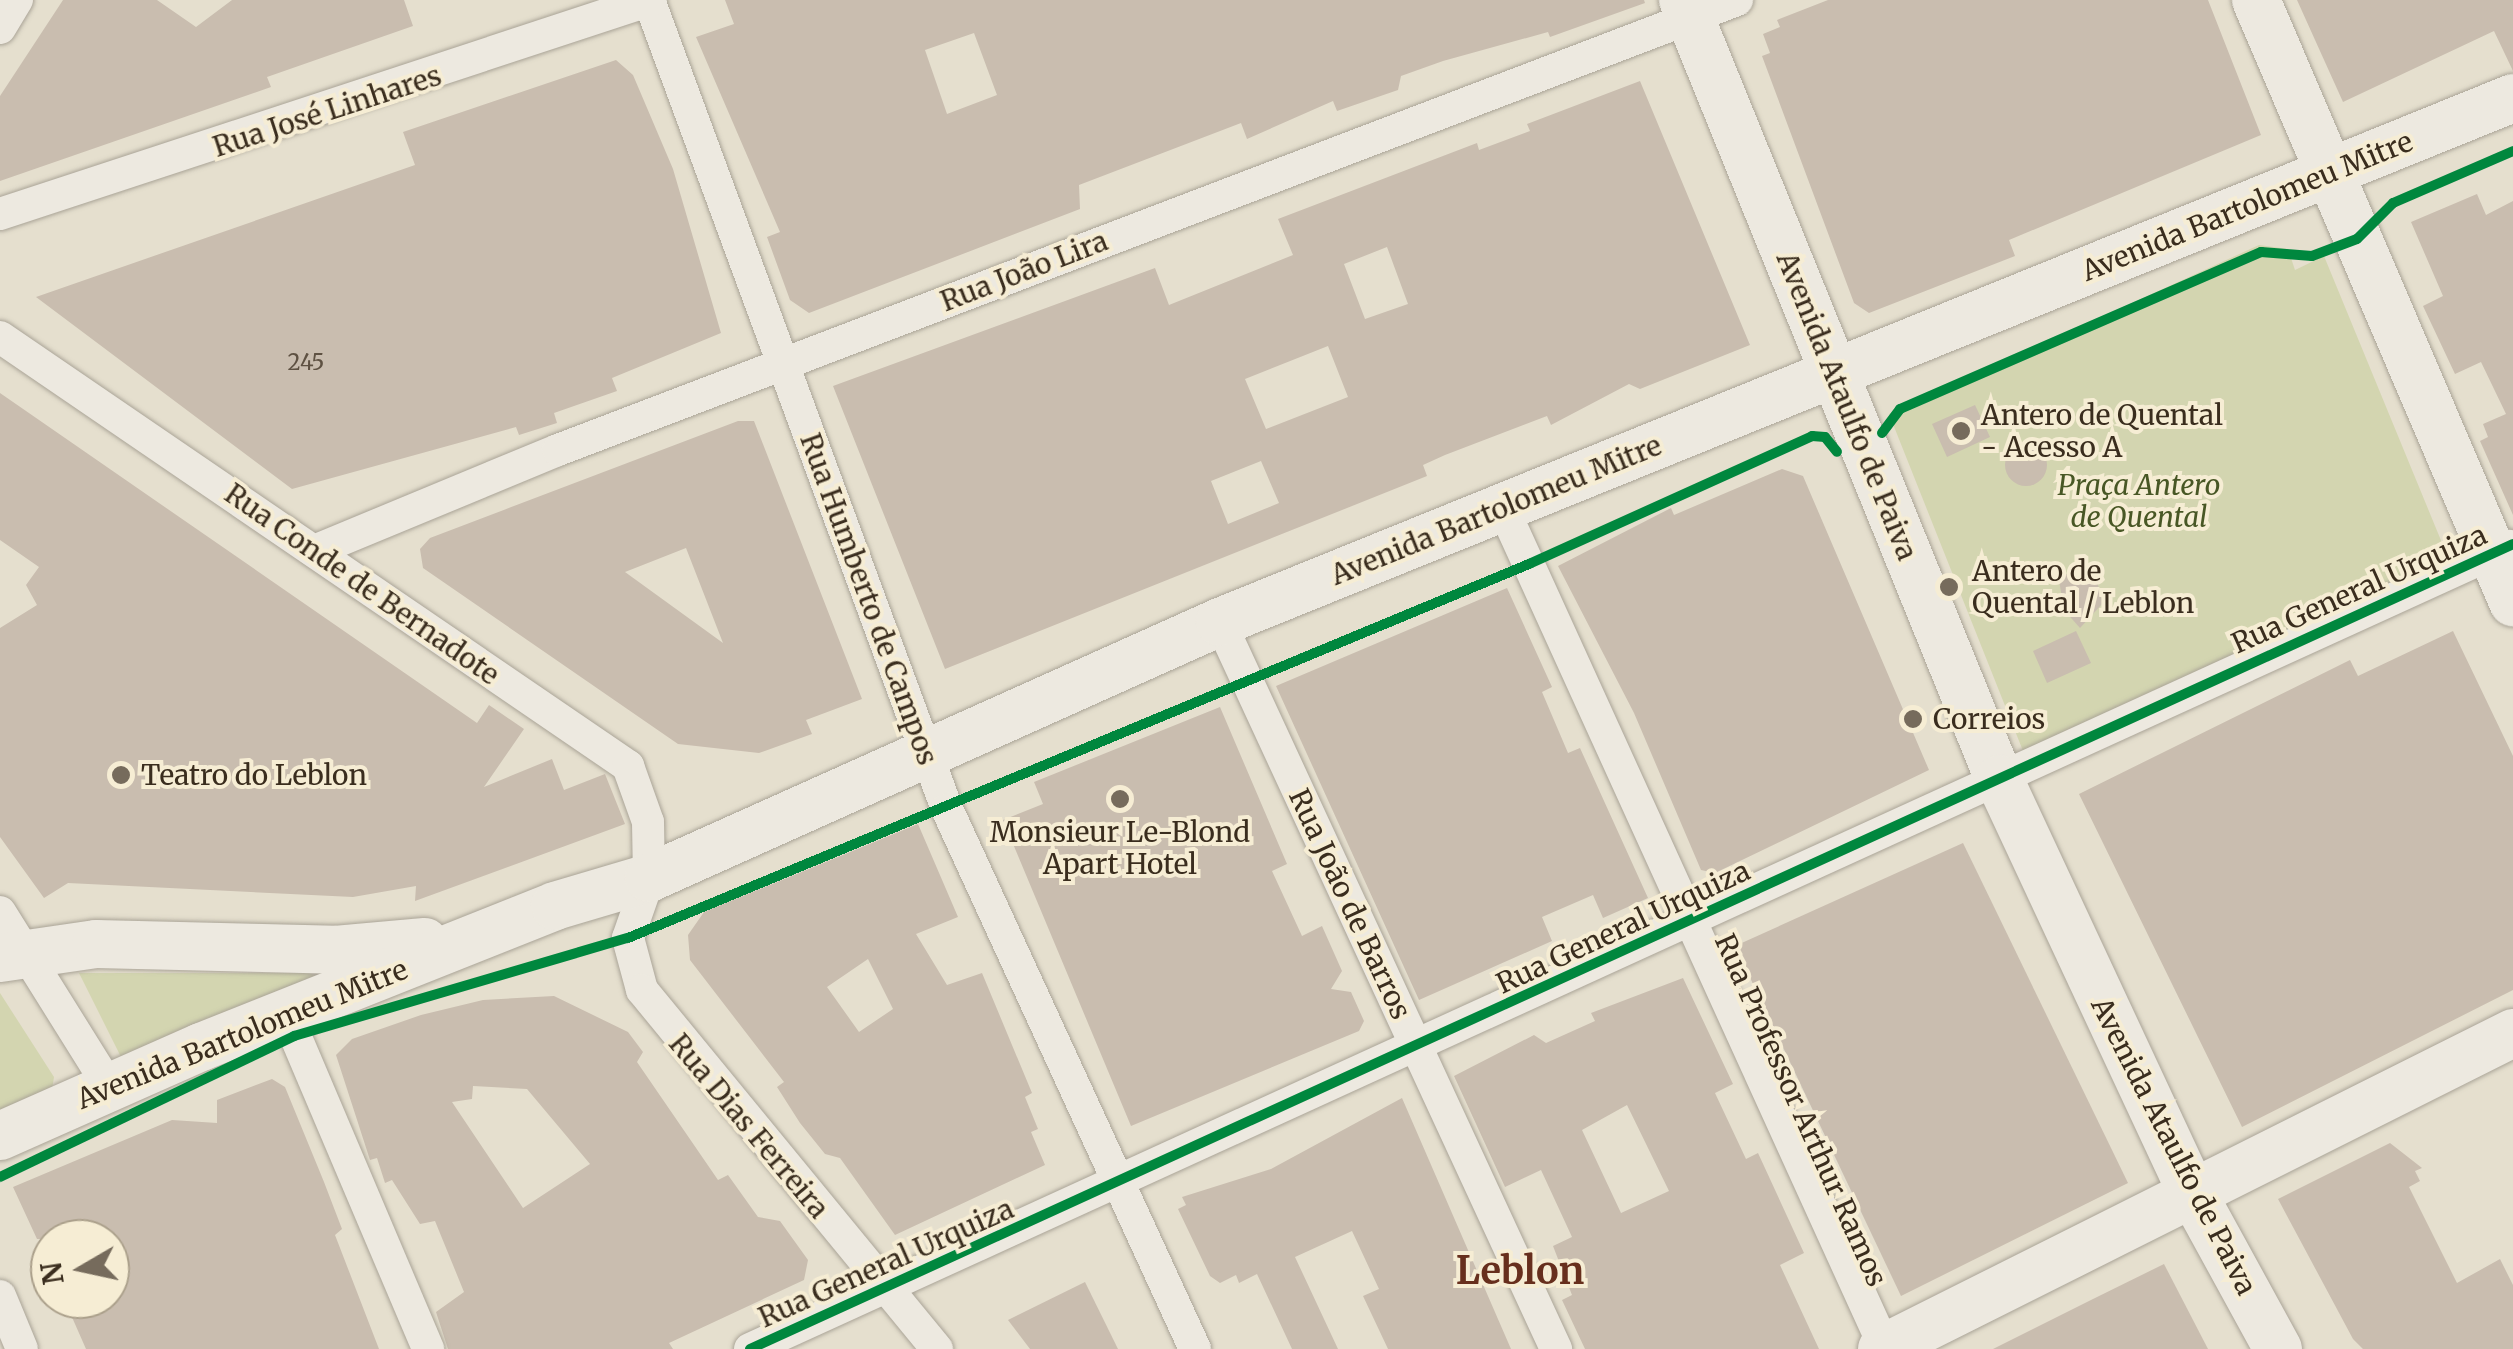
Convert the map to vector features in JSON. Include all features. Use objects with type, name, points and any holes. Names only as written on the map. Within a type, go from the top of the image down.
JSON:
[{"type":"main road","points":[[2256,0],[2328,171],[2502,550],[2513,602]]},
{"type":"main road","name":"Avenida Ataulfo de Paiva","points":[[1686,9],[1999,779],[2192,1192],[2278,1349]]},
{"type":"main road","name":"Avenida Bartolomeu Mitre","points":[[0,1136],[486,934],[649,878],[1220,622],[2513,98]]},
{"type":"main road","name":"Avenida Bartolomeu Mitre","points":[[12,955],[96,944],[335,950],[486,934]]},
{"type":"main road","points":[[1884,1349],[2513,1033]]},
{"type":"street","points":[[0,28],[17,0]]},
{"type":"street","name":"Rua José Linhares","points":[[0,214],[650,0]]},
{"type":"street","name":"Rua Humberto de Campos","points":[[650,0],[927,756],[1114,1187],[1195,1349]]},
{"type":"street","name":"Rua João Lira","points":[[314,551],[1686,9],[1736,0]]},
{"type":"street","name":"Rua Conde de Bernadote","points":[[0,336],[628,766],[648,822],[649,878]]},
{"type":"street","name":"Rua Professor Arthur Ramos","points":[[1503,508],[1884,1349]]},
{"type":"street","name":"Rua General Urquiza","points":[[750,1349],[881,1285],[1114,1187],[2502,550]]},
{"type":"street","name":"Rua João de Barros","points":[[1220,622],[1556,1349]]},
{"type":"street","name":"Rua Dias Ferreira","points":[[649,878],[628,938],[654,1012],[936,1349]]},
{"type":"street","points":[[0,912],[12,955],[110,1088]]},
{"type":"street","points":[[286,1014],[428,1349]]},
{"type":"street","points":[[0,1296],[22,1349]]},
{"type":"green space","name":"Praça Antero de Quental","points":[[2259,245],[2288,249],[2295,270],[2324,256],[2447,555],[2027,761],[1889,414]]},
{"type":"green space","points":[[79,973],[310,973],[317,977],[122,1059]]},
{"type":"green space","points":[[0,993],[54,1077],[51,1096],[0,1116]]},
{"type":"building","points":[[63,0],[157,0],[196,27],[232,0],[404,0],[413,26],[267,77],[271,87],[0,181],[0,96]]},
{"type":"building","points":[[725,0],[1645,3],[1550,37],[1548,32],[1443,61],[1401,76],[1398,90],[1337,111],[1333,101],[1247,139],[1241,123],[1079,185],[1080,209],[809,313],[790,300],[767,237],[780,232],[696,37],[734,24]],"holes":[[[974,33],[997,95],[947,114],[925,50]]]},
{"type":"building","points":[[1828,0],[2208,0],[2261,135],[2009,240],[2015,256],[1869,313],[1854,303],[1762,56],[1770,53],[1763,34],[1780,27],[1777,20]]},
{"type":"building","points":[[2297,0],[2513,0],[2513,71],[2494,31],[2343,102]]},
{"type":"building","points":[[616,60],[633,75],[673,169],[721,333],[612,378],[617,391],[554,413],[557,423],[519,435],[516,427],[292,489],[36,297],[415,165],[403,132]]},
{"type":"building","points":[[1640,81],[1750,345],[1640,389],[1629,384],[1551,425],[1547,416],[1445,455],[1423,465],[1427,476],[945,669],[833,386],[1155,268],[1169,305],[1293,255],[1278,219],[1477,143],[1479,150],[1530,131],[1527,124]],"holes":[[[1387,247],[1408,304],[1365,319],[1344,264]],[[1328,346],[1348,397],[1266,429],[1245,379]],[[1261,461],[1279,503],[1228,524],[1211,481]]]},
{"type":"building","points":[[2477,194],[2486,215],[2513,201],[2513,515],[2480,441],[2488,437],[2483,424],[2506,414],[2481,362],[2455,374],[2423,306],[2443,296],[2411,222]]},
{"type":"building","points":[[0,393],[477,723],[489,705],[524,729],[484,787],[552,759],[564,790],[605,774],[625,824],[415,901],[416,886],[353,897],[68,883],[44,898],[0,837],[0,628],[37,605],[26,585],[39,567],[0,540]]},
{"type":"building","name":"Antero de Quental - Acesso A","points":[[1975,405],[1990,437],[1947,457],[1932,424]]},
{"type":"building","points":[[738,421],[754,421],[862,699],[806,720],[812,734],[759,753],[678,744],[423,568],[420,549],[430,538]],"holes":[[[686,548],[723,643],[625,572]]]},
{"type":"building","points":[[2026,444],[2041,450],[2047,465],[2041,480],[2026,486],[2011,480],[2005,465],[2011,450]]},
{"type":"building","points":[[1782,469],[1803,476],[1929,770],[1715,873],[1701,870],[1634,713],[1558,566],[1671,508],[1674,515]]},
{"type":"building","points":[[2081,563],[2095,574],[2103,603],[2080,628],[2064,610],[2059,580]]},
{"type":"building","points":[[1507,588],[1552,687],[1542,692],[1568,753],[1580,748],[1648,898],[1603,918],[1593,895],[1542,917],[1552,941],[1419,1000],[1276,686]]},
{"type":"building","points":[[2076,631],[2091,663],[2047,683],[2033,651]]},
{"type":"building","points":[[2453,631],[2513,756],[2513,990],[2242,1127],[2079,794],[2350,660],[2358,676]]},
{"type":"building","points":[[1220,707],[1287,864],[1272,871],[1302,936],[1322,926],[1342,971],[1331,989],[1351,992],[1364,1021],[1359,1031],[1131,1126],[1003,820],[1043,804],[1034,782]]},
{"type":"building","points":[[918,824],[958,917],[916,934],[947,985],[982,973],[1032,1093],[1025,1097],[1038,1129],[1031,1132],[1045,1165],[895,1235],[840,1158],[825,1154],[800,1123],[777,1087],[784,1082],[690,960],[688,935],[704,912]],"holes":[[[868,959],[893,1009],[859,1032],[827,987]]]},
{"type":"building","points":[[1963,843],[2128,1183],[1901,1296],[1735,946]]},
{"type":"building","points":[[1683,978],[1733,1084],[1715,1093],[1746,1159],[1758,1153],[1804,1253],[1780,1265],[1819,1349],[1585,1349],[1562,1300],[1572,1295],[1553,1246],[1572,1237],[1541,1170],[1505,1187],[1454,1076],[1534,1035],[1546,1043],[1595,1021],[1591,1013]],"holes":[[[1627,1105],[1669,1191],[1621,1213],[1582,1130]]]},
{"type":"building","points":[[554,996],[628,1032],[643,1052],[637,1062],[718,1180],[728,1175],[758,1217],[780,1221],[808,1260],[804,1280],[669,1343],[673,1349],[448,1349],[436,1312],[464,1292],[435,1221],[420,1224],[392,1180],[385,1183],[377,1158],[370,1160],[336,1055],[352,1039],[421,1015],[483,1000]],"holes":[[[473,1086],[527,1089],[590,1164],[523,1208],[452,1102],[472,1099]]]},
{"type":"building","points":[[272,1079],[285,1087],[342,1229],[335,1235],[379,1349],[86,1349],[73,1319],[130,1319],[130,1219],[30,1219],[30,1224],[13,1187],[172,1120],[217,1123],[217,1100]]},
{"type":"building","points":[[1402,1098],[1511,1349],[1388,1349],[1363,1296],[1379,1289],[1352,1231],[1295,1257],[1338,1349],[1292,1349],[1257,1274],[1239,1283],[1236,1275],[1220,1283],[1210,1276],[1178,1209],[1186,1205],[1182,1197],[1271,1169]]},
{"type":"building","points":[[2390,1143],[2422,1168],[2415,1171],[2420,1181],[2409,1187],[2457,1283],[2500,1259],[2513,1285],[2513,1349],[2363,1349],[2353,1339],[2278,1199]]},
{"type":"building","points":[[2164,1264],[2208,1349],[1993,1349],[2091,1300]]},
{"type":"building","points":[[1085,1282],[1118,1349],[1030,1349],[1008,1320]]},
{"type":"cycle path","points":[[1882,433],[1900,409],[2261,252],[2312,256],[2357,239],[2393,203],[2513,151]]},
{"type":"cycle path","points":[[0,1177],[294,1036],[628,938],[1529,564],[1812,436],[1825,437],[1837,452]]},
{"type":"cycle path","points":[[750,1349],[2513,544]]},
{"type":"place","name":"Antero de Quental - Acesso A","points":[[1961,431]]},
{"type":"place","name":"Antero de Quental / Leblon","points":[[1949,587]]},
{"type":"place","name":"Correios","points":[[1913,719]]},
{"type":"place","name":"Teatro do Leblon","points":[[121,775]]},
{"type":"place","name":"Monsieur Le-Blond Apart Hotel","points":[[1120,799]]},
{"type":"district","name":"Leblon","points":[[1520,1271]]}]
